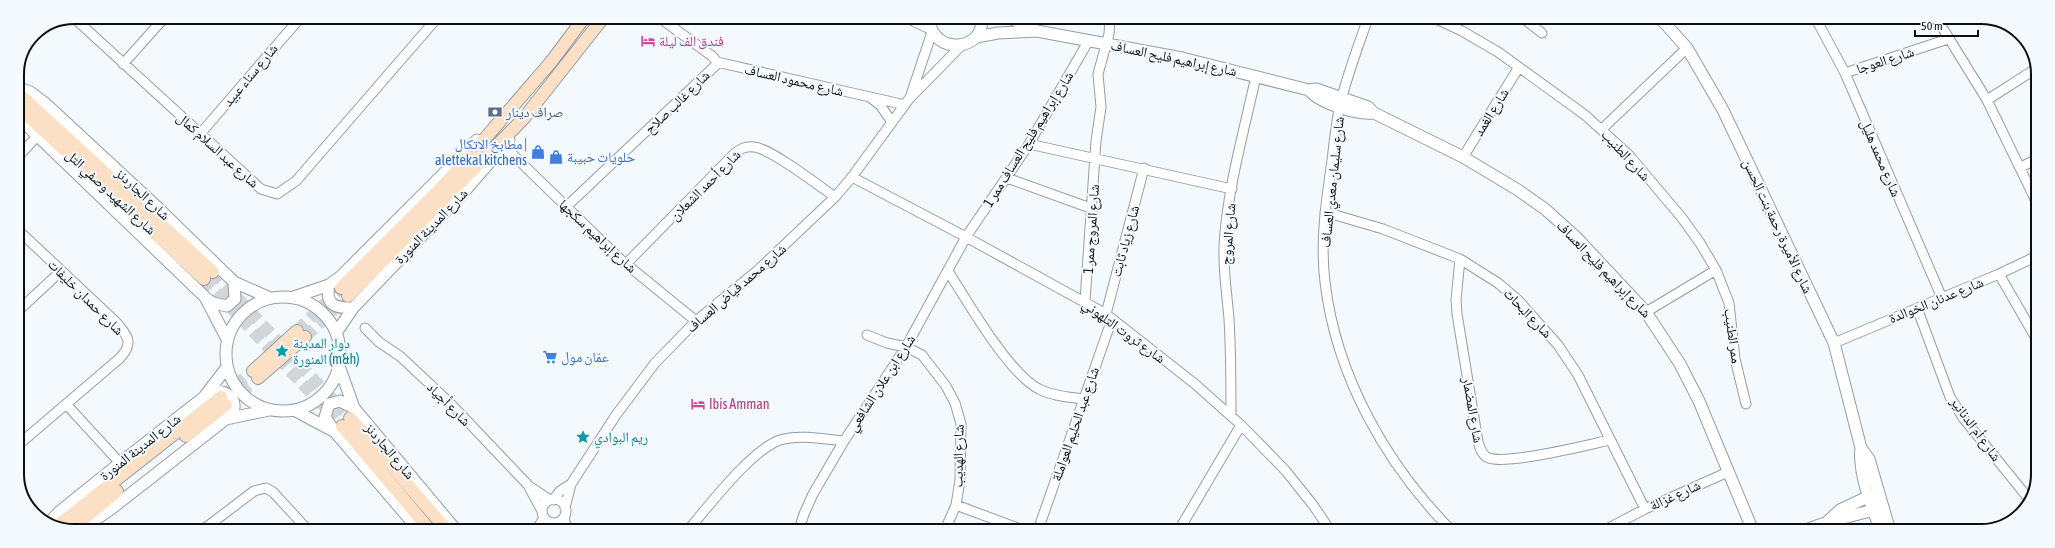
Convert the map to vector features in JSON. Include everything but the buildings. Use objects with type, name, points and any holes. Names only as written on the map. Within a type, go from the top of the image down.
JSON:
[{"type":"main road","name":"شارع المدينة المنورة","points":[[580,24],[551,62],[439,190],[344,292],[524,118],[598,24]]},
{"type":"main road","name":"شارع الشهيد وصفي التل","points":[[24,103],[208,275]]},
{"type":"main road","points":[[256,375],[301,334]]},
{"type":"main road","name":"شارع المدينة المنورة","points":[[62,522],[224,401],[78,524]]},
{"type":"main road","points":[[345,421],[424,524]]},
{"type":"main road","points":[[345,421],[440,524]]},
{"type":"street","name":"شارع عبد السلام كمال","points":[[80,24],[261,189],[277,194],[296,181],[432,24]]},
{"type":"street","points":[[123,64],[159,24]]},
{"type":"street","name":"شارع سناء عبيد","points":[[200,134],[295,24]]},
{"type":"street","name":"شارع غالب صلاح","points":[[566,207],[709,72],[717,62],[712,56],[668,24]]},
{"type":"street","points":[[976,37],[982,24]]},
{"type":"street","name":"شارع إبراهيم فليح العساف","points":[[1022,24],[1037,31]]},
{"type":"street","name":"شارع المروج ممر 1","points":[[1085,301],[1095,158],[1101,107],[1098,69],[1107,43],[1109,24]]},
{"type":"street","name":"شارع سليمان معدي العساف","points":[[1366,24],[1341,102],[1325,212],[1325,282],[1340,354],[1382,441],[1418,495],[1445,524]]},
{"type":"street","name":"شارع الطنيب","points":[[1454,24],[1519,67],[1602,129],[1628,154],[1682,218],[1700,242],[1716,270]]},
{"type":"street","points":[[1531,24],[1542,33]]},
{"type":"street","name":"شارع الأميرة رحمة بنت الحسن","points":[[1665,24],[1687,48],[1723,110],[1834,343],[1861,448],[1860,460],[1874,494],[1880,524]]},
{"type":"street","name":"شارع محمد هليل","points":[[1819,24],[1844,73],[1942,298]]},
{"type":"street","points":[[1940,24],[1987,100],[2031,190]]},
{"type":"street","points":[[930,26],[939,41],[950,46],[962,45]]},
{"type":"street","name":"شارع محمد فياض العساف","points":[[907,102],[930,26]]},
{"type":"street","name":"شارع إبراهيم فليح العساف","points":[[962,45],[976,37],[998,33],[1037,31],[1107,43],[1256,76],[1308,90],[1314,97],[1341,102],[1366,114],[1374,113],[1463,157],[1518,190],[1545,209],[1576,237],[1646,312],[1680,364],[1699,401],[1750,524]]},
{"type":"street","name":"شارع العوجا","points":[[1844,73],[1948,39]]},
{"type":"street","name":"شارع إبراهيم فليح العساف ممر 1","points":[[966,237],[1029,144],[1088,40]]},
{"type":"street","name":"شارع محمد فياض العساف","points":[[551,500],[571,484],[643,379],[670,348],[696,322],[764,265],[834,197],[852,177],[907,102],[962,45]]},
{"type":"street","points":[[1602,129],[1687,48]]},
{"type":"street","name":"شارع محمود العساف","points":[[717,62],[871,98],[907,102]]},
{"type":"street","name":"شارع الغمد","points":[[1463,157],[1519,67]]},
{"type":"street","points":[[1987,100],[2031,72]]},
{"type":"street","points":[[1232,189],[1256,76]]},
{"type":"street","name":"شارع الجاردنز","points":[[24,90],[30,92],[46,104],[155,205],[234,282],[270,298]]},
{"type":"street","points":[[871,98],[880,105],[892,122]]},
{"type":"street","name":"شارع المدينة المنورة","points":[[293,298],[329,285],[358,261],[464,153],[504,115]]},
{"type":"street","name":"شارع المدينة المنورة","points":[[336,333],[353,308],[463,193],[504,146],[524,118]]},
{"type":"street","points":[[24,122],[132,229],[205,297],[214,303],[227,306],[235,299],[234,282]]},
{"type":"street","points":[[24,150],[38,135]]},
{"type":"street","name":"شارع المروج","points":[[1029,144],[1144,168],[1232,189],[1226,229],[1224,263],[1229,318],[1231,416]]},
{"type":"street","name":"شارع إبراهيم سكجها","points":[[504,146],[626,264],[696,322]]},
{"type":"street","name":"شارع أحمد الشعلان","points":[[626,264],[734,154],[743,147],[755,147],[768,152],[834,197]]},
{"type":"street","points":[[2021,167],[2031,163]]},
{"type":"street","name":"شارع زياد ثابت","points":[[1109,316],[1144,168]]},
{"type":"street","name":"شارع ثروت التلهوني","points":[[852,177],[1085,301],[1109,316],[1195,384],[1241,425],[1285,470],[1326,524]]},
{"type":"street","points":[[1007,178],[1092,209]]},
{"type":"street","name":"شارع البحاث","points":[[1325,212],[1383,229],[1460,259],[1498,283],[1518,300],[1542,325],[1558,345],[1578,375],[1645,509]]},
{"type":"street","name":"شارع حمدان خليفات","points":[[24,236],[116,322],[128,339],[126,352],[120,358],[24,440]]},
{"type":"street","name":"شارع ابن علان الشافعي","points":[[801,524],[813,494],[844,441],[906,346],[966,237]]},
{"type":"street","name":"شارع المضمار","points":[[1460,259],[1456,300],[1457,314],[1478,442],[1481,451],[1488,458],[1510,460],[1610,440]]},
{"type":"street","name":"شارع عدنان الخوالدة","points":[[1834,343],[1999,274],[2031,259]]},
{"type":"street","points":[[1646,312],[1716,270]]},
{"type":"street","name":"ممر الطنيب","points":[[1716,270],[1729,303],[1736,359],[1746,404]]},
{"type":"street","points":[[24,305],[61,271]]},
{"type":"street","points":[[948,271],[1006,357],[1029,383],[1051,393],[1083,399]]},
{"type":"street","points":[[1999,274],[2031,330]]},
{"type":"street","points":[[329,285],[328,295],[333,305],[339,308],[353,308]]},
{"type":"street","points":[[205,297],[227,339]]},
{"type":"street","points":[[226,419],[270,409],[294,410],[310,404],[323,395],[333,381],[339,366],[340,349],[336,333],[332,324],[319,310],[302,300],[293,298],[270,298],[258,302],[243,313],[232,328],[227,339],[227,367],[233,382],[242,394],[255,404],[270,409]]},
{"type":"street","name":"شارع أم الدنانير","points":[[1917,308],[1950,396],[1964,419],[2026,495]]},
{"type":"street","name":"شارع عبد الحليم العواملة","points":[[1040,524],[1083,399],[1109,316]]},
{"type":"street","name":"شارع أجياد","points":[[365,328],[379,342],[401,357],[436,389],[529,486],[551,500]]},
{"type":"street","name":"شارع الهديب","points":[[867,335],[887,343],[906,346],[922,355],[946,386],[955,403],[961,424],[962,441],[960,480],[956,505],[948,524]]},
{"type":"street","name":"شارع الجاردنز","points":[[339,366],[345,421],[414,524]]},
{"type":"street","name":"شارع المدينة المنورة","points":[[53,519],[59,512],[204,397],[227,367]]},
{"type":"street","points":[[89,524],[111,509],[226,419],[234,408],[234,401],[231,396],[219,391],[204,397]]},
{"type":"street","points":[[66,404],[120,463]]},
{"type":"street","name":"شارع الجاردنز","points":[[294,410],[345,421],[450,524]]},
{"type":"street","points":[[1183,524],[1241,425]]},
{"type":"street","points":[[693,524],[734,477],[772,444],[790,438],[844,441]]},
{"type":"street","name":"شارع غزالة","points":[[1616,524],[1645,509],[1728,472]]},
{"type":"street","name":"شارع محمد فياض العساف","points":[[565,512],[571,484]]},
{"type":"street","name":"شارع أجياد","points":[[529,486],[543,514]]},
{"type":"street","points":[[213,524],[254,491],[266,488],[273,492],[303,524]]},
{"type":"street","points":[[1828,521],[1840,510],[1874,494]]},
{"type":"street","points":[[539,524],[543,514],[544,505],[551,500],[560,501],[565,512],[566,524]]},
{"type":"street","points":[[956,505],[1007,524]]},
{"type":"street","points":[[1821,524],[1877,508]]},
{"type":"street","name":"شارع الأميرة رحمة بنت الحسن","points":[[1877,508],[1886,524]]},
{"type":"street","points":[[556,524],[565,512]]},
{"type":"street","points":[[543,514],[553,524]]},
{"type":"tunnel","points":[[213,272],[350,418]]},
{"type":"tunnel","points":[[204,279],[342,426]]},
{"type":"tunnel","points":[[297,331],[341,288]]},
{"type":"tunnel","points":[[305,337],[348,296]]},
{"type":"tunnel","points":[[221,397],[253,371]]},
{"type":"tunnel","points":[[226,405],[258,378]]},
{"type":"place","name":"فندق الف ليلة","points":[[648,41]]},
{"type":"place","name":"صراف دينار","points":[[495,112]]},
{"type":"place","name":"مطابخ الاتكال | alettekal kitchens","points":[[538,152]]},
{"type":"place","name":"حلويات حبيبة","points":[[556,157]]},
{"type":"place","name":"دوار المدينة المنورة (m&h)","points":[[282,351]]},
{"type":"place","name":"عمّان مول","points":[[550,357]]},
{"type":"place","name":"Ibis Amman","points":[[698,404]]},
{"type":"place","name":"ريم البوادي","points":[[583,437]]}]
